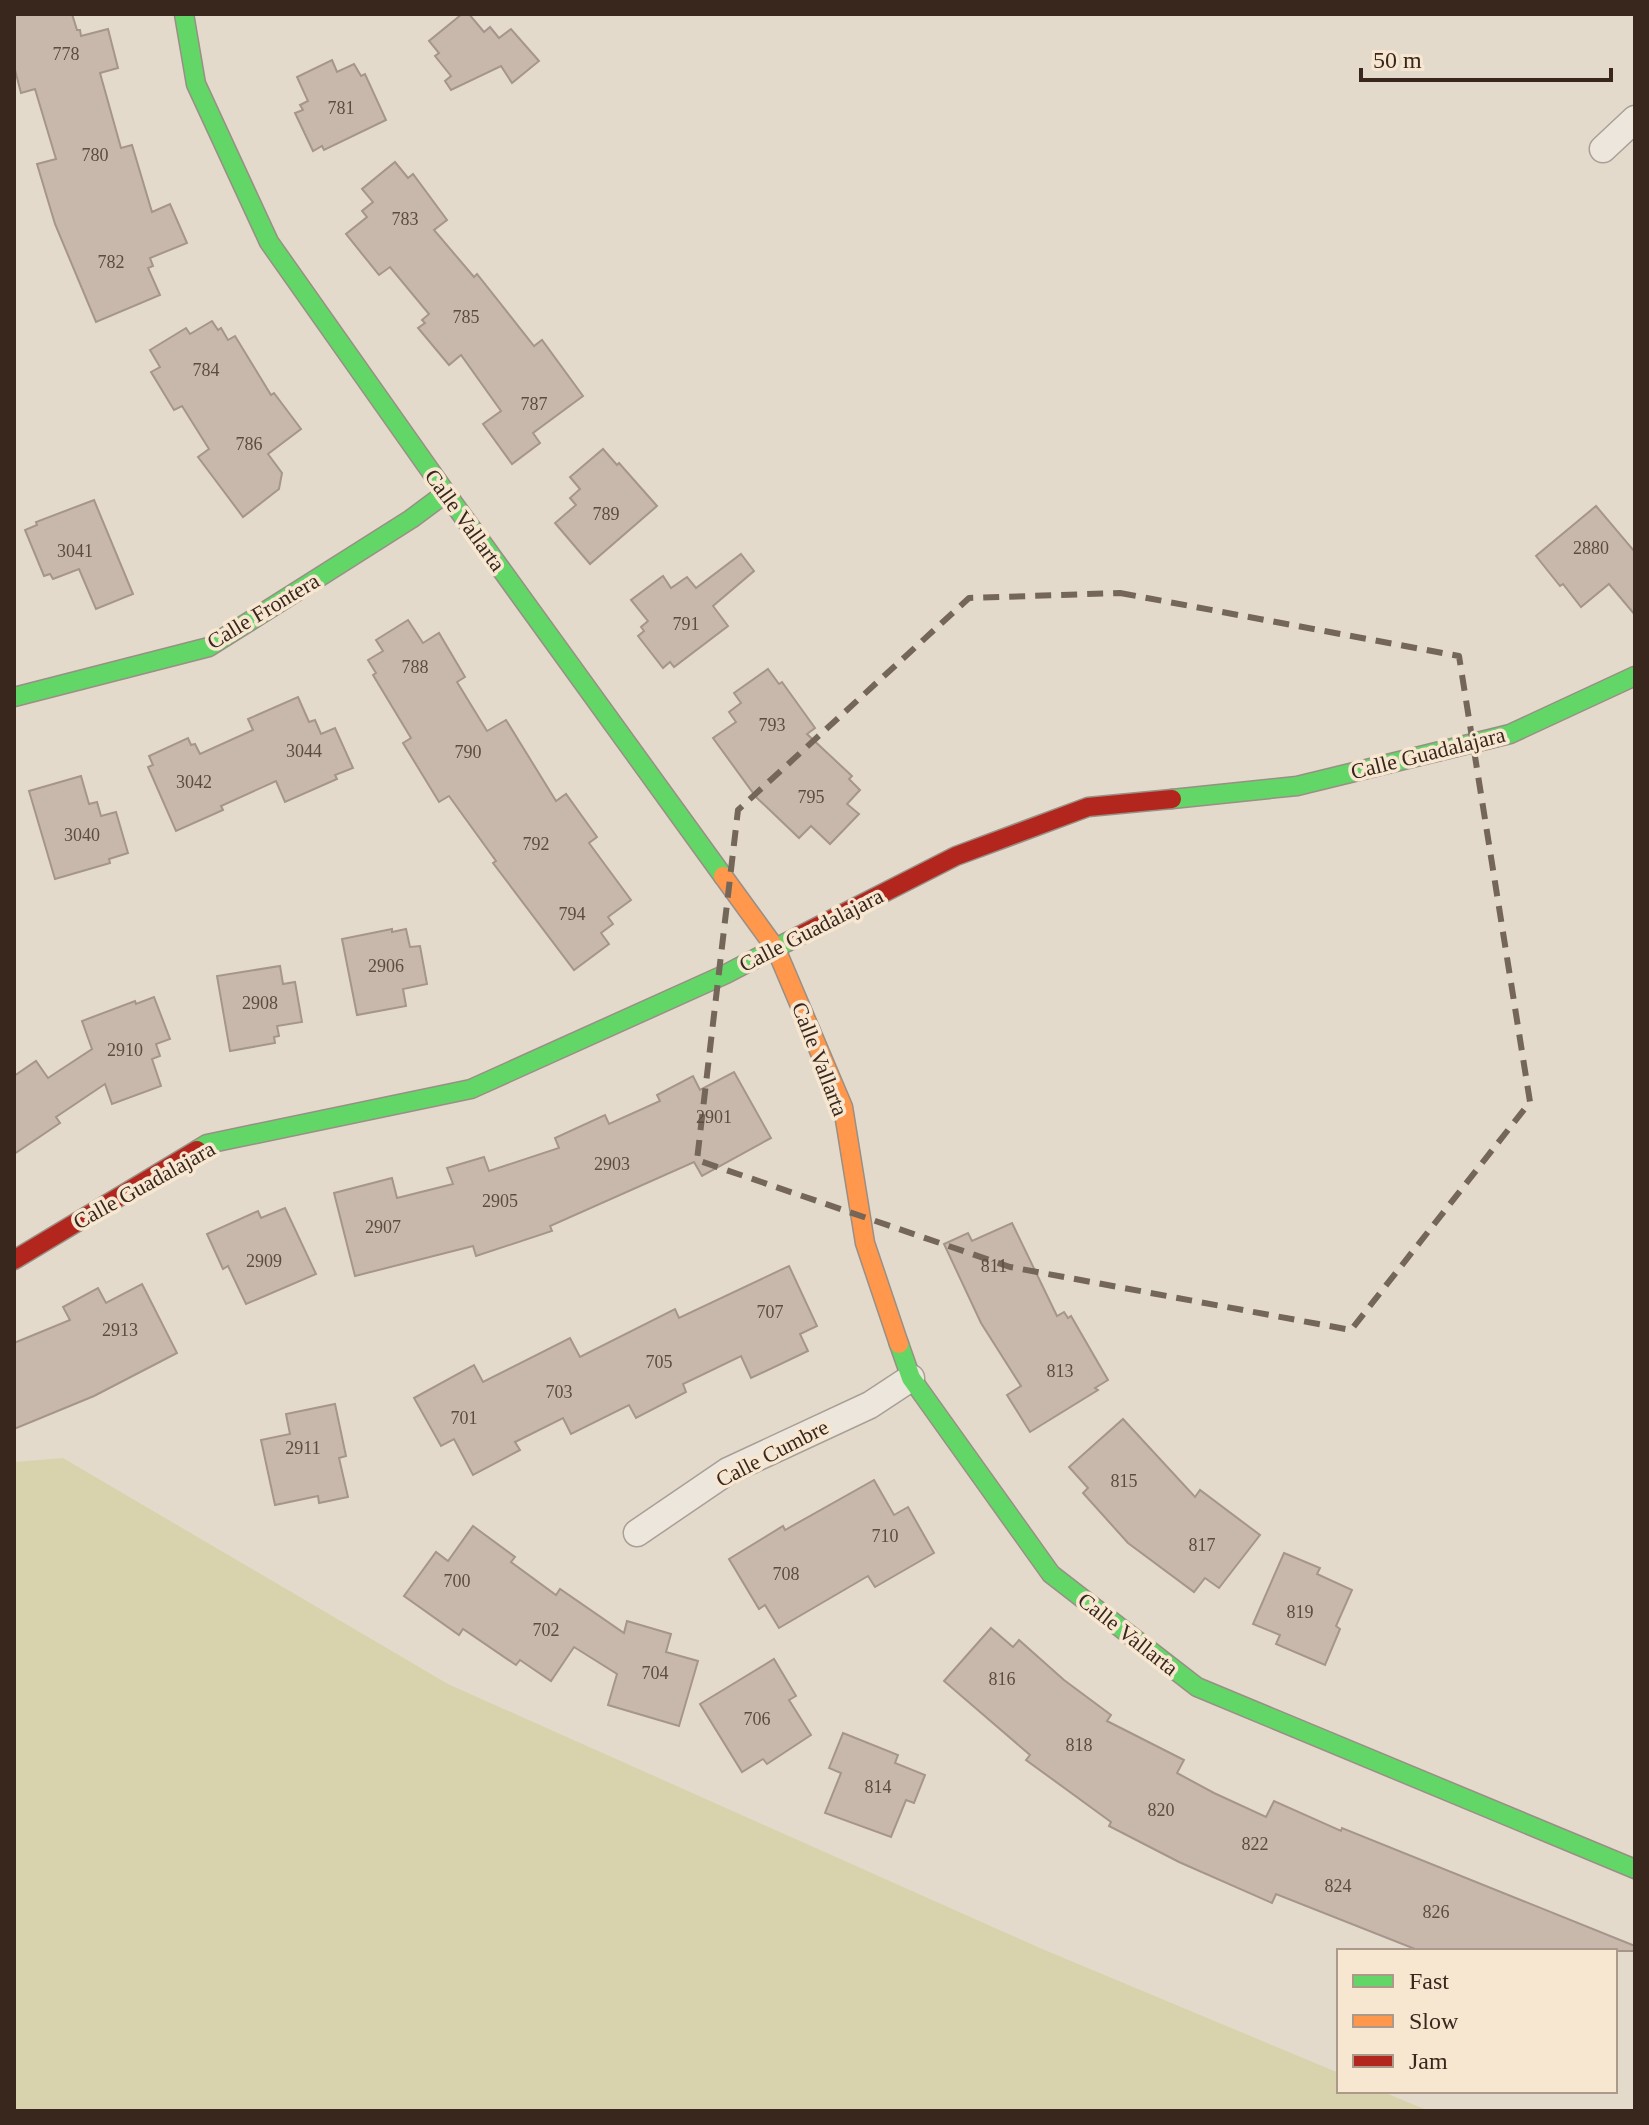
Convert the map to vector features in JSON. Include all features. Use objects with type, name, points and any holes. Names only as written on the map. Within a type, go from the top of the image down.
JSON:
[{"type":"street","name":"Calle Vallarta","points":[[184,14],[196,84],[269,242],[446,493],[776,949],[843,1107],[865,1243],[911,1378],[1051,1574],[1197,1687],[1635,1869]]},
{"type":"street","points":[[1603,149],[1635,119]]},
{"type":"street","name":"Calle Frontera","points":[[14,697],[209,647],[411,519],[446,493]]},
{"type":"street","name":"Calle Guadalajara","points":[[14,1260],[207,1144],[471,1089],[726,974],[956,856],[1088,807],[1297,786],[1510,734],[1635,676]]},
{"type":"street","name":"Calle Cumbre","points":[[637,1533],[728,1471],[870,1405],[911,1378]]},
{"type":"highlighted area","points":[[1120,593],[1459,656],[1530,1102],[1351,1330],[1010,1267],[697,1160],[738,810],[969,598]]},
{"type":"shaded area","points":[[63,1458],[448,1684],[1040,1948],[1337,2072],[1337,2093],[1386,2093],[1429,2111],[14,2111],[14,1462]]},
{"type":"building","points":[[14,14],[72,14],[81,36],[108,29],[118,68],[100,73],[121,148],[132,145],[152,212],[170,204],[187,243],[150,258],[153,266],[148,268],[160,295],[96,322],[55,224],[37,164],[56,159],[35,89],[21,93],[14,66]]},
{"type":"building","points":[[462,14],[469,14],[484,32],[490,27],[499,38],[511,29],[539,61],[512,83],[501,66],[451,90],[445,81],[451,76],[435,56],[439,53],[429,41]]},
{"type":"building","points":[[332,60],[337,72],[354,64],[361,76],[365,74],[386,120],[324,150],[322,146],[313,151],[295,113],[303,110],[300,105],[308,101],[297,77]]},
{"type":"building","points":[[395,162],[408,178],[413,174],[447,220],[434,230],[474,277],[477,274],[534,346],[542,340],[583,396],[533,433],[540,443],[512,464],[483,424],[501,411],[461,355],[449,365],[418,328],[425,323],[422,320],[429,314],[390,267],[379,275],[346,234],[367,217],[362,211],[373,202],[362,189]]},
{"type":"building","points":[[212,321],[228,340],[235,336],[271,395],[274,393],[301,429],[268,454],[282,473],[279,489],[243,517],[198,457],[209,449],[182,406],[174,410],[151,372],[160,367],[150,350],[186,328],[190,334]]},
{"type":"building","points":[[603,449],[657,506],[590,564],[555,523],[576,505],[570,498],[580,489],[570,477]]},
{"type":"building","points":[[94,500],[133,594],[96,609],[79,569],[53,579],[50,574],[44,576],[25,530],[37,525],[36,522]]},
{"type":"building","points":[[1596,506],[1635,552],[1635,615],[1609,584],[1581,607],[1536,556]]},
{"type":"building","points":[[741,554],[754,571],[713,606],[728,626],[674,667],[670,662],[663,668],[638,636],[644,631],[641,627],[648,621],[631,600],[663,576],[671,588],[687,577],[696,588]]},
{"type":"building","points":[[408,620],[423,643],[439,633],[465,677],[457,682],[487,731],[506,720],[556,801],[566,794],[597,837],[589,843],[631,900],[608,917],[613,924],[601,933],[609,944],[574,970],[493,863],[496,861],[449,796],[439,802],[403,743],[411,738],[373,675],[376,673],[368,660],[383,651],[376,640]]},
{"type":"building","points":[[768,669],[779,684],[782,682],[815,728],[807,734],[852,776],[849,779],[860,790],[847,804],[859,814],[830,844],[811,826],[799,838],[756,797],[713,738],[736,722],[729,712],[741,703],[734,693]]},
{"type":"building","points":[[298,697],[309,722],[315,720],[321,734],[335,728],[353,768],[335,775],[337,779],[285,802],[276,781],[176,831],[148,767],[153,765],[149,756],[188,738],[200,754],[253,730],[248,719]]},
{"type":"building","points":[[81,776],[89,804],[97,802],[101,816],[116,812],[128,853],[109,859],[110,863],[55,879],[29,791]]},
{"type":"building","points":[[392,929],[392,932],[406,929],[410,947],[420,946],[427,984],[403,989],[406,1006],[357,1015],[342,939]]},
{"type":"building","points":[[280,966],[283,984],[295,982],[302,1022],[277,1026],[279,1036],[274,1037],[275,1043],[230,1051],[217,976]]},
{"type":"building","points":[[154,997],[170,1039],[156,1044],[160,1056],[152,1059],[161,1086],[112,1104],[105,1084],[56,1117],[60,1123],[14,1154],[14,1076],[36,1061],[48,1078],[92,1049],[82,1021]]},
{"type":"building","points":[[734,1072],[771,1138],[702,1176],[694,1162],[550,1226],[552,1231],[476,1256],[473,1246],[355,1276],[334,1193],[392,1178],[397,1198],[453,1184],[447,1168],[484,1157],[489,1171],[559,1148],[555,1138],[605,1115],[609,1124],[660,1101],[657,1095],[693,1076],[700,1090]]},
{"type":"building","points":[[285,1208],[316,1274],[246,1304],[228,1266],[223,1269],[207,1234],[258,1211],[261,1218]]},
{"type":"building","points":[[1012,1223],[1057,1316],[1064,1312],[1068,1318],[1071,1316],[1108,1380],[1095,1388],[1098,1390],[1030,1432],[1007,1395],[1021,1386],[981,1323],[944,1244],[968,1233],[972,1241]]},
{"type":"building","points":[[789,1266],[817,1326],[800,1334],[808,1351],[751,1378],[741,1356],[683,1384],[686,1392],[636,1418],[629,1405],[571,1434],[563,1418],[515,1442],[520,1450],[473,1475],[454,1439],[441,1446],[414,1398],[474,1365],[483,1382],[570,1338],[580,1357],[675,1309],[679,1318]]},
{"type":"building","points":[[142,1284],[177,1353],[94,1396],[14,1429],[14,1343],[70,1320],[63,1307],[98,1288],[106,1303]]},
{"type":"building","points":[[335,1404],[346,1456],[339,1458],[348,1497],[319,1503],[318,1496],[275,1505],[261,1440],[290,1434],[286,1414]]},
{"type":"building","points":[[1123,1419],[1195,1497],[1200,1490],[1260,1535],[1219,1588],[1205,1578],[1194,1592],[1128,1543],[1083,1493],[1088,1488],[1069,1467]]},
{"type":"building","points":[[874,1480],[894,1515],[908,1507],[934,1553],[875,1587],[868,1576],[779,1628],[765,1605],[759,1609],[729,1559],[783,1526],[785,1530]]},
{"type":"building","points":[[473,1526],[515,1557],[511,1562],[556,1595],[560,1589],[624,1633],[627,1621],[671,1634],[666,1652],[698,1661],[679,1726],[608,1705],[617,1674],[574,1647],[551,1681],[520,1660],[516,1665],[463,1629],[459,1635],[404,1596],[436,1552],[448,1561]]},
{"type":"building","points":[[1284,1553],[1320,1568],[1317,1574],[1352,1590],[1336,1626],[1340,1629],[1325,1665],[1276,1644],[1280,1635],[1253,1624]]},
{"type":"building","points":[[991,1628],[1013,1647],[1019,1640],[1064,1680],[1111,1715],[1107,1721],[1184,1760],[1177,1773],[1214,1793],[1266,1817],[1274,1801],[1341,1831],[1342,1828],[1635,1946],[1635,1951],[1415,1949],[1276,1894],[1272,1903],[1179,1862],[1109,1826],[1111,1822],[1026,1760],[1030,1755],[944,1681]]},
{"type":"building","points":[[774,1659],[796,1696],[789,1700],[811,1735],[767,1764],[763,1759],[742,1772],[700,1704]]},
{"type":"building","points":[[843,1733],[898,1755],[895,1763],[925,1775],[914,1803],[906,1800],[891,1837],[825,1813],[841,1773],[829,1768]]},
{"type":"traffic: fast","points":[[184,14],[196,84],[269,242],[723,876]]},
{"type":"traffic: fast","points":[[14,697],[209,647],[411,519],[446,493]]},
{"type":"traffic: fast","points":[[1172,799],[1297,786],[1510,734],[1635,676]]},
{"type":"traffic: fast","points":[[197,1150],[207,1144],[471,1089],[726,974],[793,939]]},
{"type":"traffic: fast","points":[[899,1344],[911,1378],[1051,1574],[1197,1687],[1635,1869]]},
{"type":"traffic: slow","points":[[723,876],[776,949],[843,1107],[865,1243],[899,1344]]},
{"type":"traffic: jam","points":[[793,939],[956,856],[1088,807],[1172,799]]},
{"type":"traffic: jam","points":[[14,1260],[197,1150]]}]
